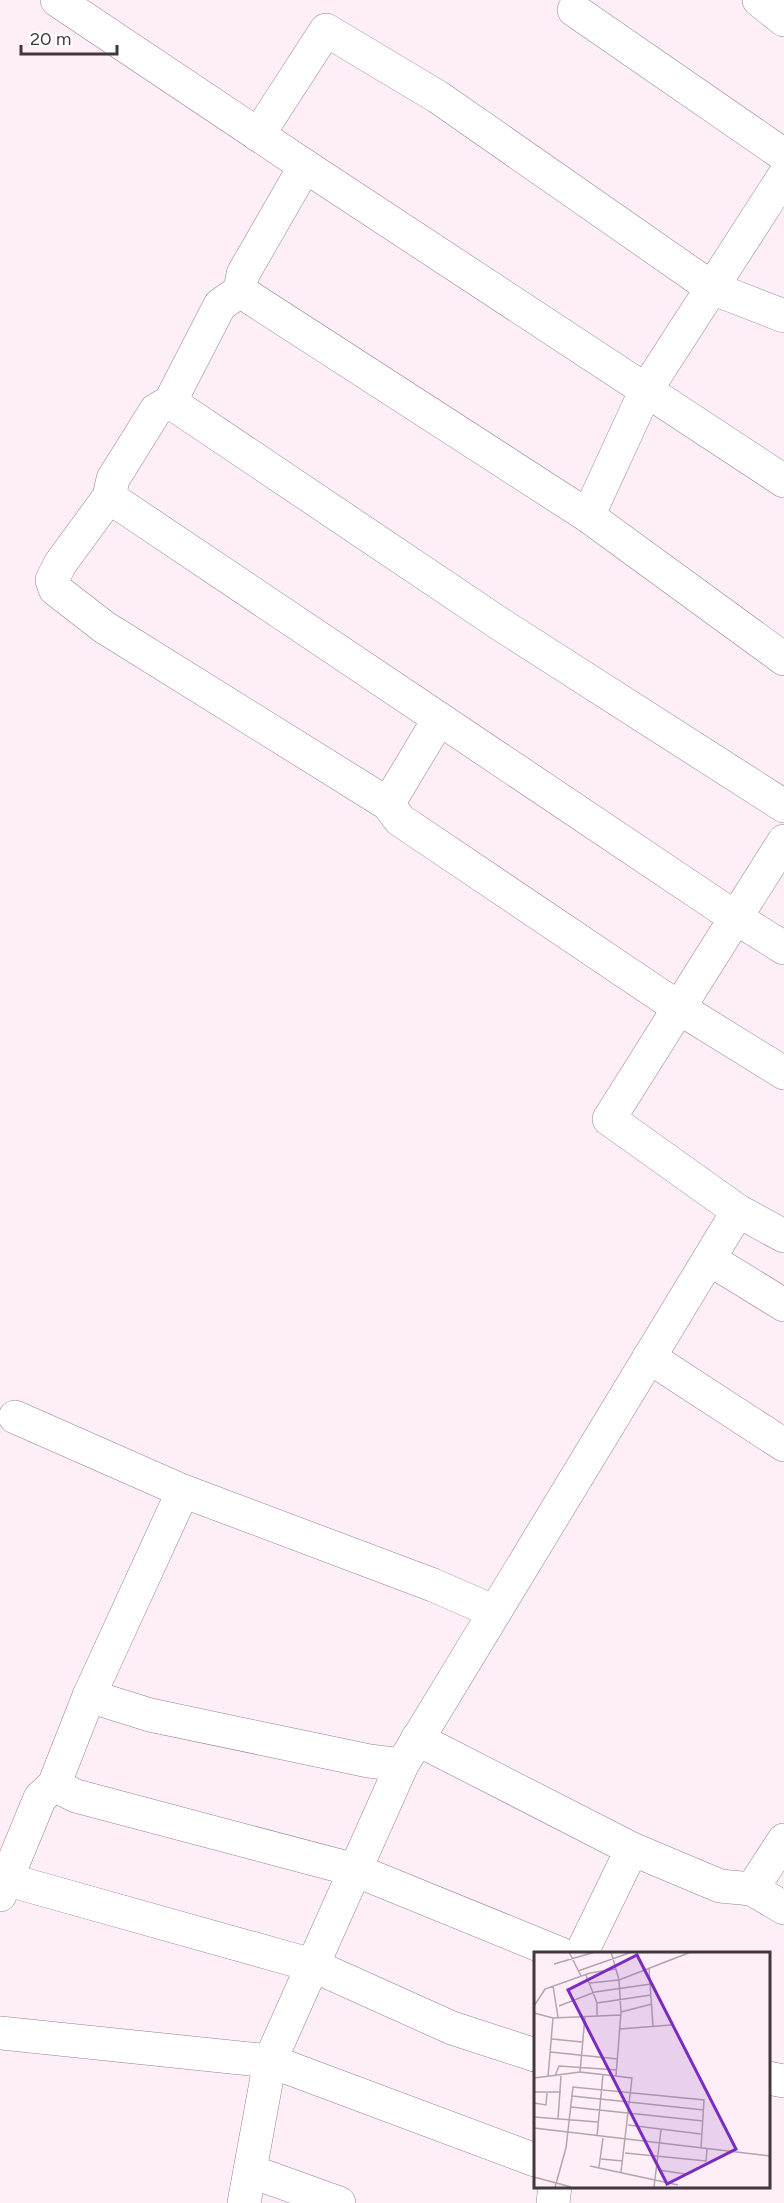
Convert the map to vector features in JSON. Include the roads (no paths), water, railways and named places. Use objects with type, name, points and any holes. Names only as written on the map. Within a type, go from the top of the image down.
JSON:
[{"type":"street","points":[[57,0],[258,135],[784,480]]},
{"type":"street","points":[[759,0],[784,20]]},
{"type":"street","points":[[574,10],[784,155]]},
{"type":"street","points":[[258,135],[327,30],[438,97],[712,288],[784,316]]},
{"type":"street","points":[[305,166],[243,274],[240,291],[220,305],[170,402],[156,410],[113,479],[109,497],[60,564],[52,580],[55,589],[104,627],[388,804],[400,820],[679,1008],[784,1073]]},
{"type":"street","points":[[588,516],[646,390],[784,176]]},
{"type":"street","points":[[240,291],[588,516],[784,659]]},
{"type":"street","points":[[170,402],[500,624],[784,806]]},
{"type":"street","points":[[109,497],[784,948]]},
{"type":"street","points":[[388,804],[439,719]]},
{"type":"street","points":[[784,841],[609,1119],[738,1211],[784,1236]]},
{"type":"street","points":[[244,2203],[270,2061],[410,1752],[738,1211]]},
{"type":"street","points":[[709,1259],[784,1305]]},
{"type":"street","points":[[649,1357],[784,1445]]},
{"type":"street","points":[[15,1418],[183,1491],[433,1585],[495,1612]]},
{"type":"street","points":[[183,1491],[89,1696],[54,1785],[40,1798],[3,1887],[312,1965],[452,2028],[534,2055]]},
{"type":"street","points":[[89,1696],[150,1715],[369,1761],[410,1752],[720,1886],[752,1889],[784,1908]]},
{"type":"street","points":[[54,1785],[76,1796],[355,1870],[556,1952]]},
{"type":"street","points":[[752,1889],[784,1840]]},
{"type":"street","points":[[582,1952],[632,1849]]},
{"type":"street","points":[[0,2033],[270,2061],[534,2160]]},
{"type":"street","points":[[769,2078],[784,2081]]},
{"type":"street","points":[[250,2171],[339,2203]]},
{"type":"street","points":[[553,2203],[555,2188]]}]
